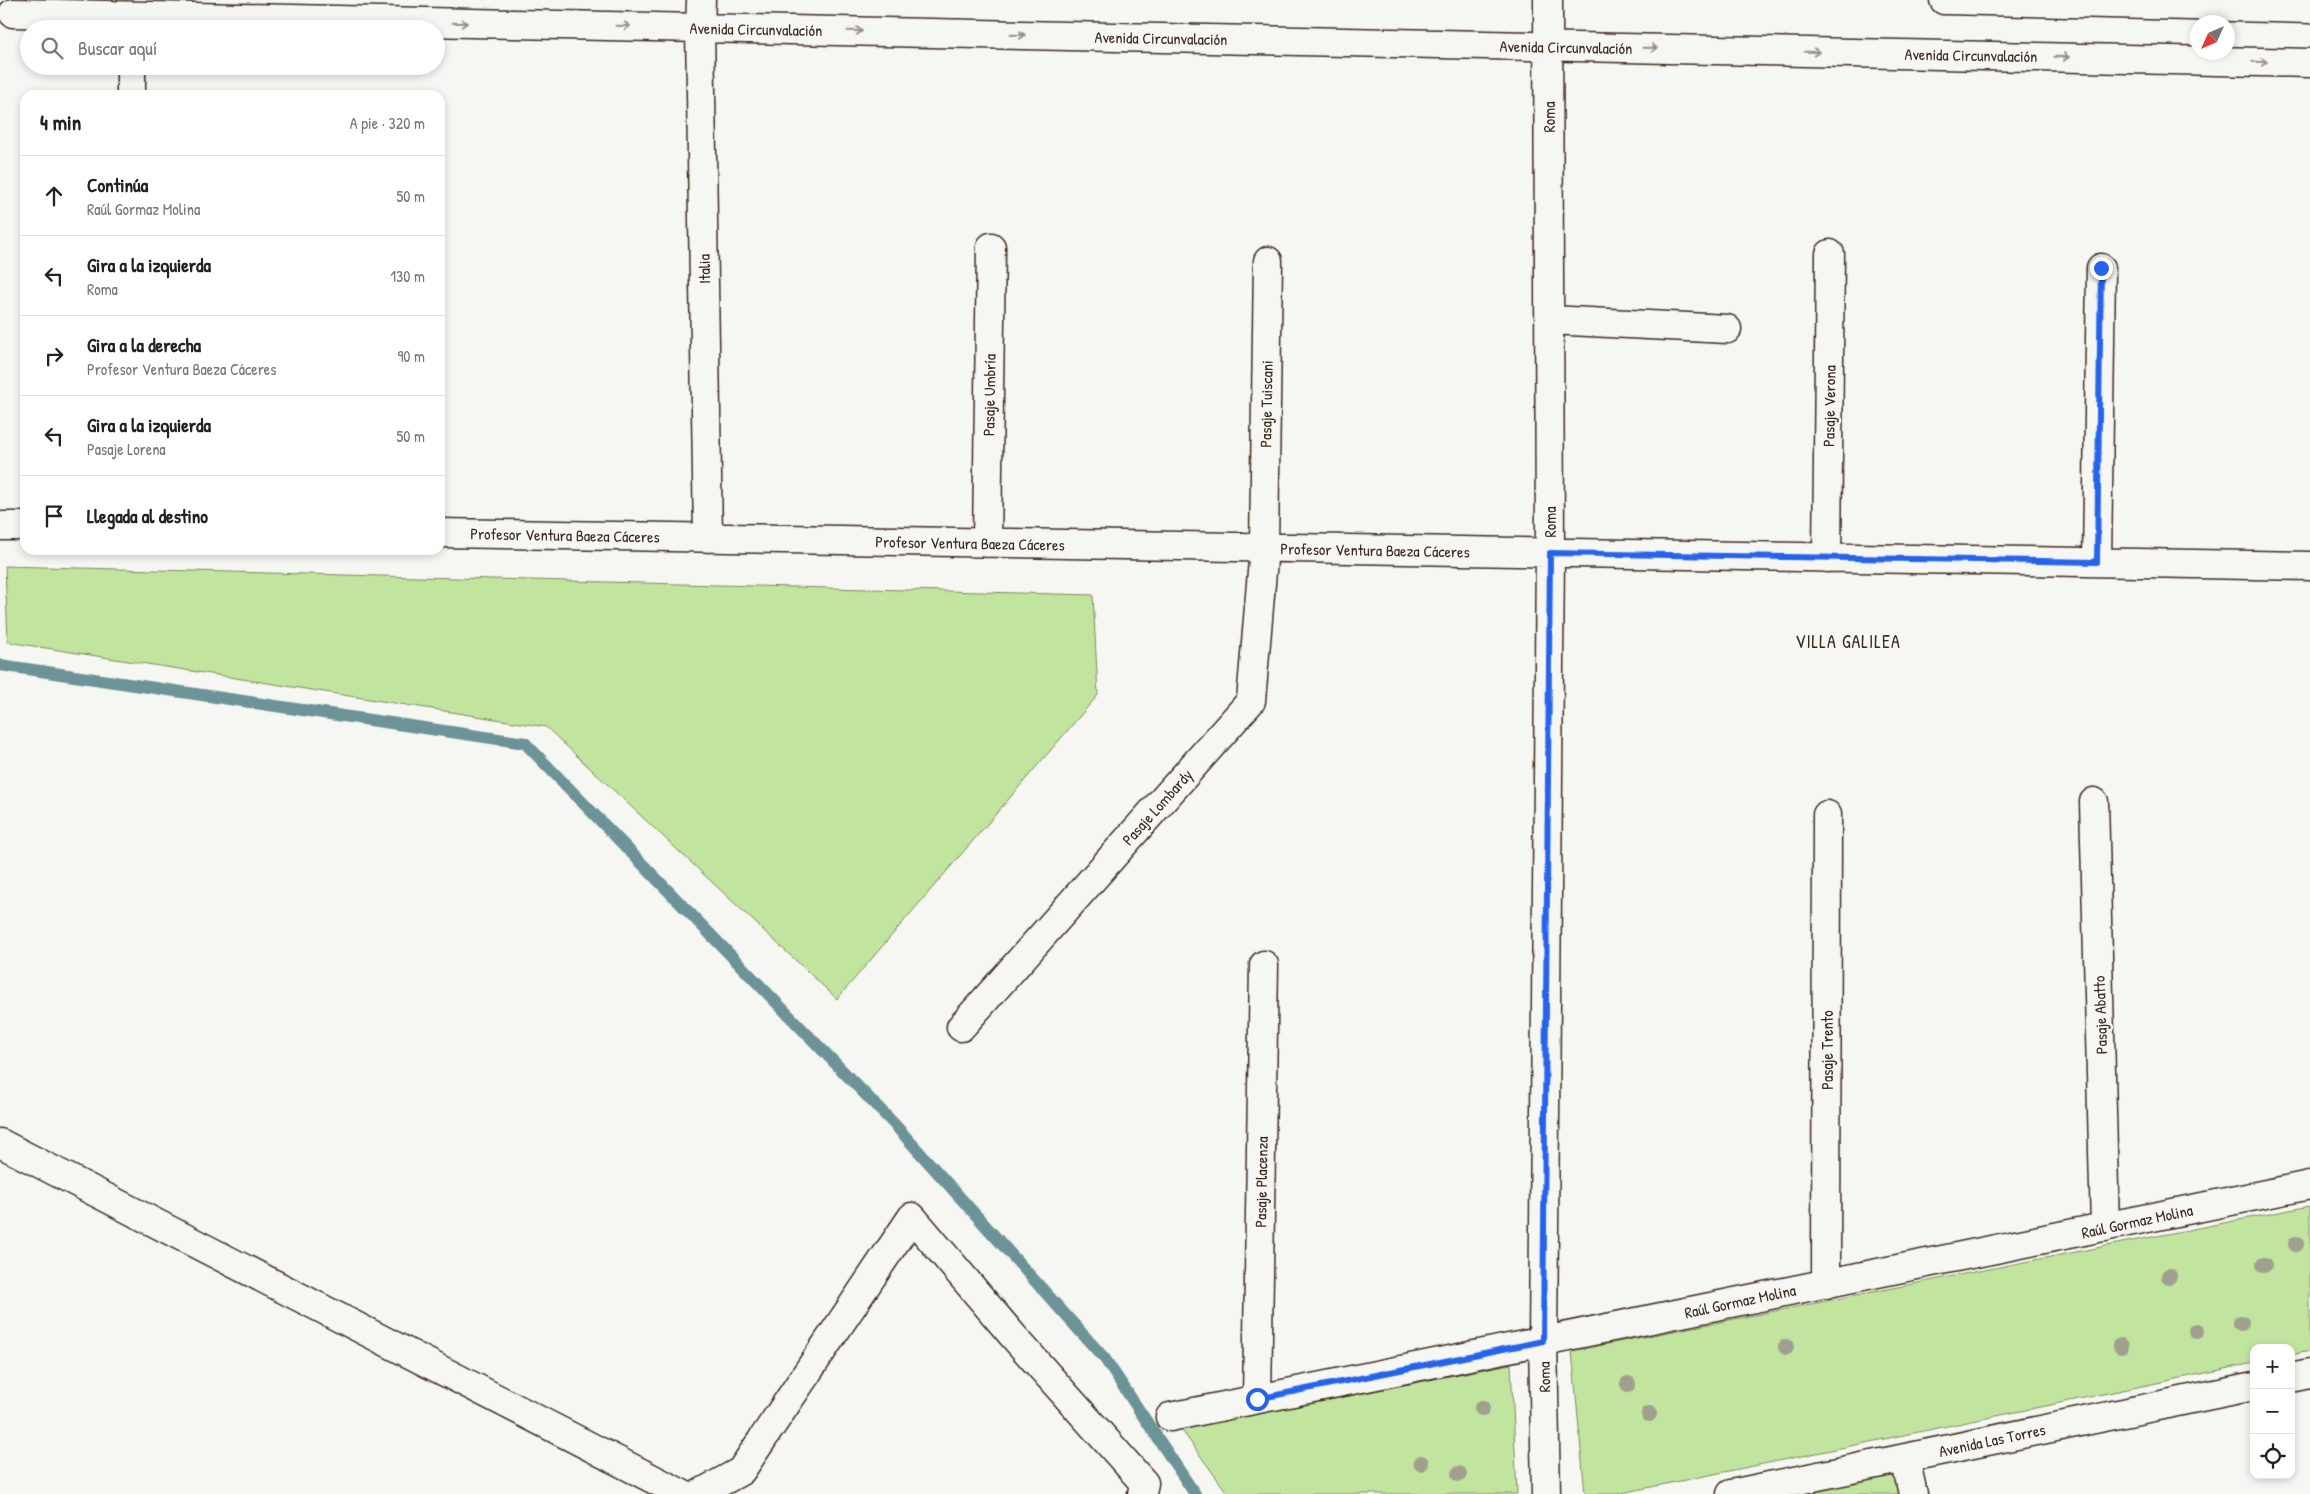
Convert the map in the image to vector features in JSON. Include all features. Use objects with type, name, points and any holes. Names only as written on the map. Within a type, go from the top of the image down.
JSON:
[{"type":"street","name":"Italia","points":[[701,0],[708,538]]},
{"type":"street","name":"Roma","points":[[1546,1494],[1543,1341],[1550,553],[1548,0]]},
{"type":"street","points":[[1944,0],[2117,2],[2310,9]]},
{"type":"street","name":"Avenida Circunvalación","points":[[13,13],[350,20]]},
{"type":"street","name":"Avenida Circunvalación","points":[[445,22],[2310,63]]},
{"type":"street","points":[[131,75],[131,90]]},
{"type":"street","name":"Pasaje Umbría","points":[[987,543],[991,246]]},
{"type":"street","name":"Pasaje Verona","points":[[1827,558],[1830,254]]},
{"type":"street","name":"Pasaje Tuiscani","points":[[1264,548],[1268,261]]},
{"type":"street","points":[[2097,562],[2101,268]]},
{"type":"street","points":[[1550,320],[1727,330]]},
{"type":"street","points":[[0,526],[20,526]]},
{"type":"street","name":"Profesor Ventura Baeza Cáceres","points":[[445,533],[2310,566]]},
{"type":"street","name":"Pasaje Lombardy","points":[[961,1027],[1251,702],[1264,548]]},
{"type":"street","name":"Pasaje Abatto","points":[[2094,802],[2105,1227]]},
{"type":"street","name":"Pasaje Trento","points":[[1826,1284],[1828,815]]},
{"type":"street","name":"Pasaje Placenza","points":[[1257,1399],[1264,965]]},
{"type":"street","points":[[0,1142],[682,1494]]},
{"type":"street","name":"Raúl Gormaz Molina","points":[[1170,1417],[2310,1185]]},
{"type":"street","points":[[699,1494],[741,1471],[912,1217],[1014,1337],[1144,1483],[1142,1494]]},
{"type":"street","points":[[2295,1377],[2310,1374]]},
{"type":"street","name":"Avenida Las Torres","points":[[1731,1494],[2250,1387]]},
{"type":"street","points":[[1905,1458],[1913,1494]]},
{"type":"green space","points":[[5,566],[1093,595],[1098,695],[837,999],[546,727],[8,642]]},
{"type":"green space","points":[[2310,1206],[2310,1351],[2295,1354],[2295,1344],[2250,1344],[2250,1364],[1617,1494],[1585,1494],[1572,1351]]},
{"type":"green space","points":[[1511,1364],[1517,1494],[1228,1494],[1181,1429]]},
{"type":"green space","points":[[1898,1472],[1903,1494],[1792,1494]]},
{"type":"waterway","points":[[0,665],[525,743],[895,1125],[1105,1359],[1195,1494]]},
{"type":"district","name":"VILLA GALILEA","points":[[1848,642]]},
{"type":"route","points":[[1257,1399],[1543,1341],[1550,553],[2097,562],[2101,268]]}]
